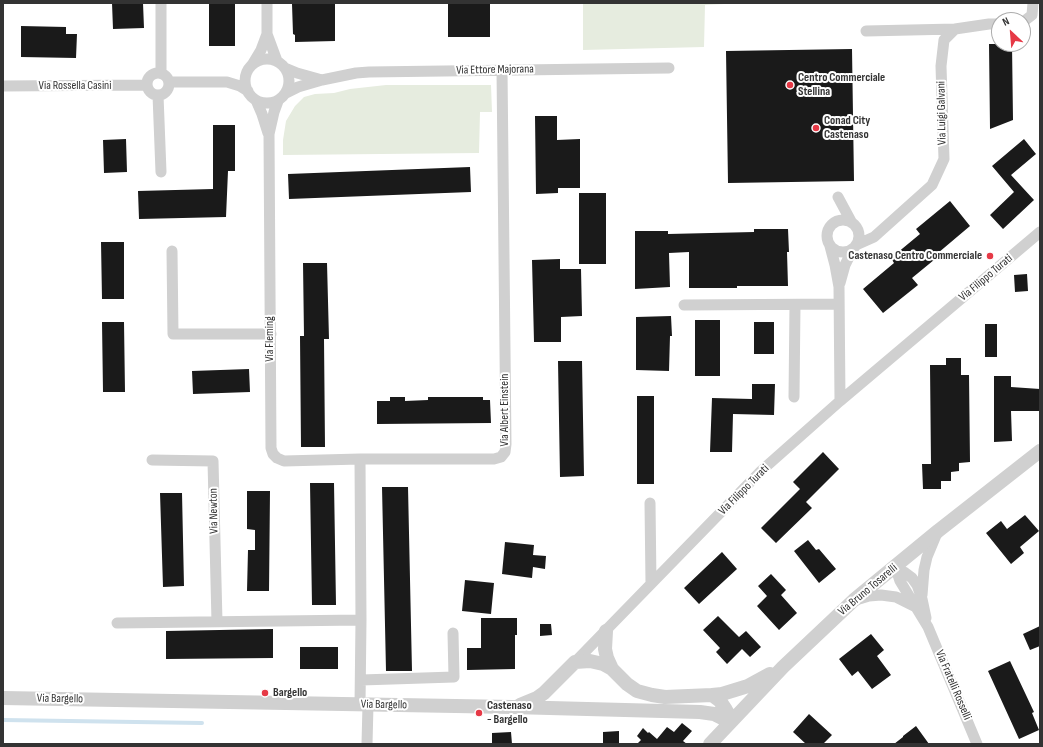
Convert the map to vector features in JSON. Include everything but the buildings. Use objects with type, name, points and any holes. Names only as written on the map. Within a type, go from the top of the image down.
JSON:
[{"type":"street","points":[[161,3],[161,73]]},
{"type":"street","points":[[267,3],[267,34],[261,50],[249,68],[246,77],[246,87],[251,96],[256,100],[270,103],[278,101],[286,93],[289,80],[287,72],[281,65],[267,34]]},
{"type":"street","points":[[1031,15],[1033,3]]},
{"type":"street","points":[[866,31],[956,29],[991,24]]},
{"type":"street","name":"Via Luigi Galvani","points":[[855,247],[874,237],[932,185],[944,159],[941,66],[944,40],[956,29]]},
{"type":"street","points":[[252,65],[266,59],[281,65]]},
{"type":"street","name":"Via Ettore Majorana","points":[[281,65],[297,73],[322,80]]},
{"type":"street","name":"Via Ettore Majorana","points":[[286,93],[298,87],[322,80],[369,72],[669,68]]},
{"type":"street","name":"Via Albert Einstein","points":[[360,459],[494,459],[501,457],[505,452],[502,70]]},
{"type":"street","points":[[161,73],[167,77],[169,82],[167,91],[158,95],[151,92],[147,85],[149,78],[154,74],[161,73]]},
{"type":"street","points":[[169,82],[227,82],[246,77]]},
{"type":"street","points":[[227,82],[240,86],[248,91]]},
{"type":"street","name":"Via Rossella Casini","points":[[3,86],[147,85]]},
{"type":"street","points":[[158,95],[161,172]]},
{"type":"street","name":"Via Fleming","points":[[256,100],[269,134]]},
{"type":"street","name":"Via Fleming","points":[[278,101],[269,134],[271,448],[273,454],[277,458],[284,461],[360,459]]},
{"type":"street","points":[[839,287],[844,265],[859,240],[859,235],[838,197],[836,211],[826,235],[835,265],[839,287],[840,401]]},
{"type":"street","points":[[831,225],[839,220],[844,220],[855,226]]},
{"type":"street","name":"Via Luigi Galvani","points":[[855,226],[876,229],[888,224]]},
{"type":"street","name":"Via Filippo Turati","points":[[512,707],[537,698],[544,693],[761,471],[840,401],[1040,232]]},
{"type":"street","points":[[830,246],[838,252],[848,251],[855,247]]},
{"type":"street","points":[[172,251],[172,334],[270,334]]},
{"type":"street","points":[[684,305],[839,304]]},
{"type":"street","points":[[794,305],[794,397]]},
{"type":"street","name":"Via Bruno Tosarelli","points":[[710,744],[783,667],[854,600],[938,531],[1040,451]]},
{"type":"street","points":[[360,459],[361,680],[367,744]]},
{"type":"street","name":"Via Newton","points":[[152,460],[213,461],[217,622]]},
{"type":"street","points":[[650,503],[651,583]]},
{"type":"street","name":"Via Fratelli Rosselli","points":[[918,603],[927,557],[938,531]]},
{"type":"street","name":"Via Fratelli Rosselli","points":[[895,566],[900,581],[918,603],[977,744]]},
{"type":"street","points":[[854,600],[869,596],[881,595],[896,597],[918,603]]},
{"type":"street","points":[[117,623],[361,620]]},
{"type":"street","points":[[606,631],[605,649],[612,670]]},
{"type":"street","name":"Via Bargello","points":[[361,680],[454,677],[453,633]]},
{"type":"street","points":[[575,662],[590,661],[603,664],[637,691],[652,696],[665,697],[722,694],[748,686],[783,667]]},
{"type":"street","points":[[712,695],[720,701],[729,715],[730,722]]},
{"type":"street","name":"Via Bargello","points":[[3,698],[512,707],[707,713],[714,714],[730,722]]},
{"type":"shaded area","points":[[583,3],[744,3],[705,5],[704,47],[583,50]]},
{"type":"shaded area","points":[[386,85],[491,85],[492,112],[480,112],[479,153],[283,155],[283,140],[286,121],[295,106],[304,97],[315,94],[334,93],[350,89]]},
{"type":"waterway","points":[[3,720],[202,723]]},
{"type":"place","name":"Centro Commerciale Stellina","points":[[790,85]]},
{"type":"place","name":"Conad City Castenaso","points":[[816,128]]},
{"type":"place","name":"Castenaso Centro Commerciale","points":[[990,256]]},
{"type":"place","name":"Bargello","points":[[265,693]]},
{"type":"place","name":"Castenaso - Bargello","points":[[479,713]]}]
